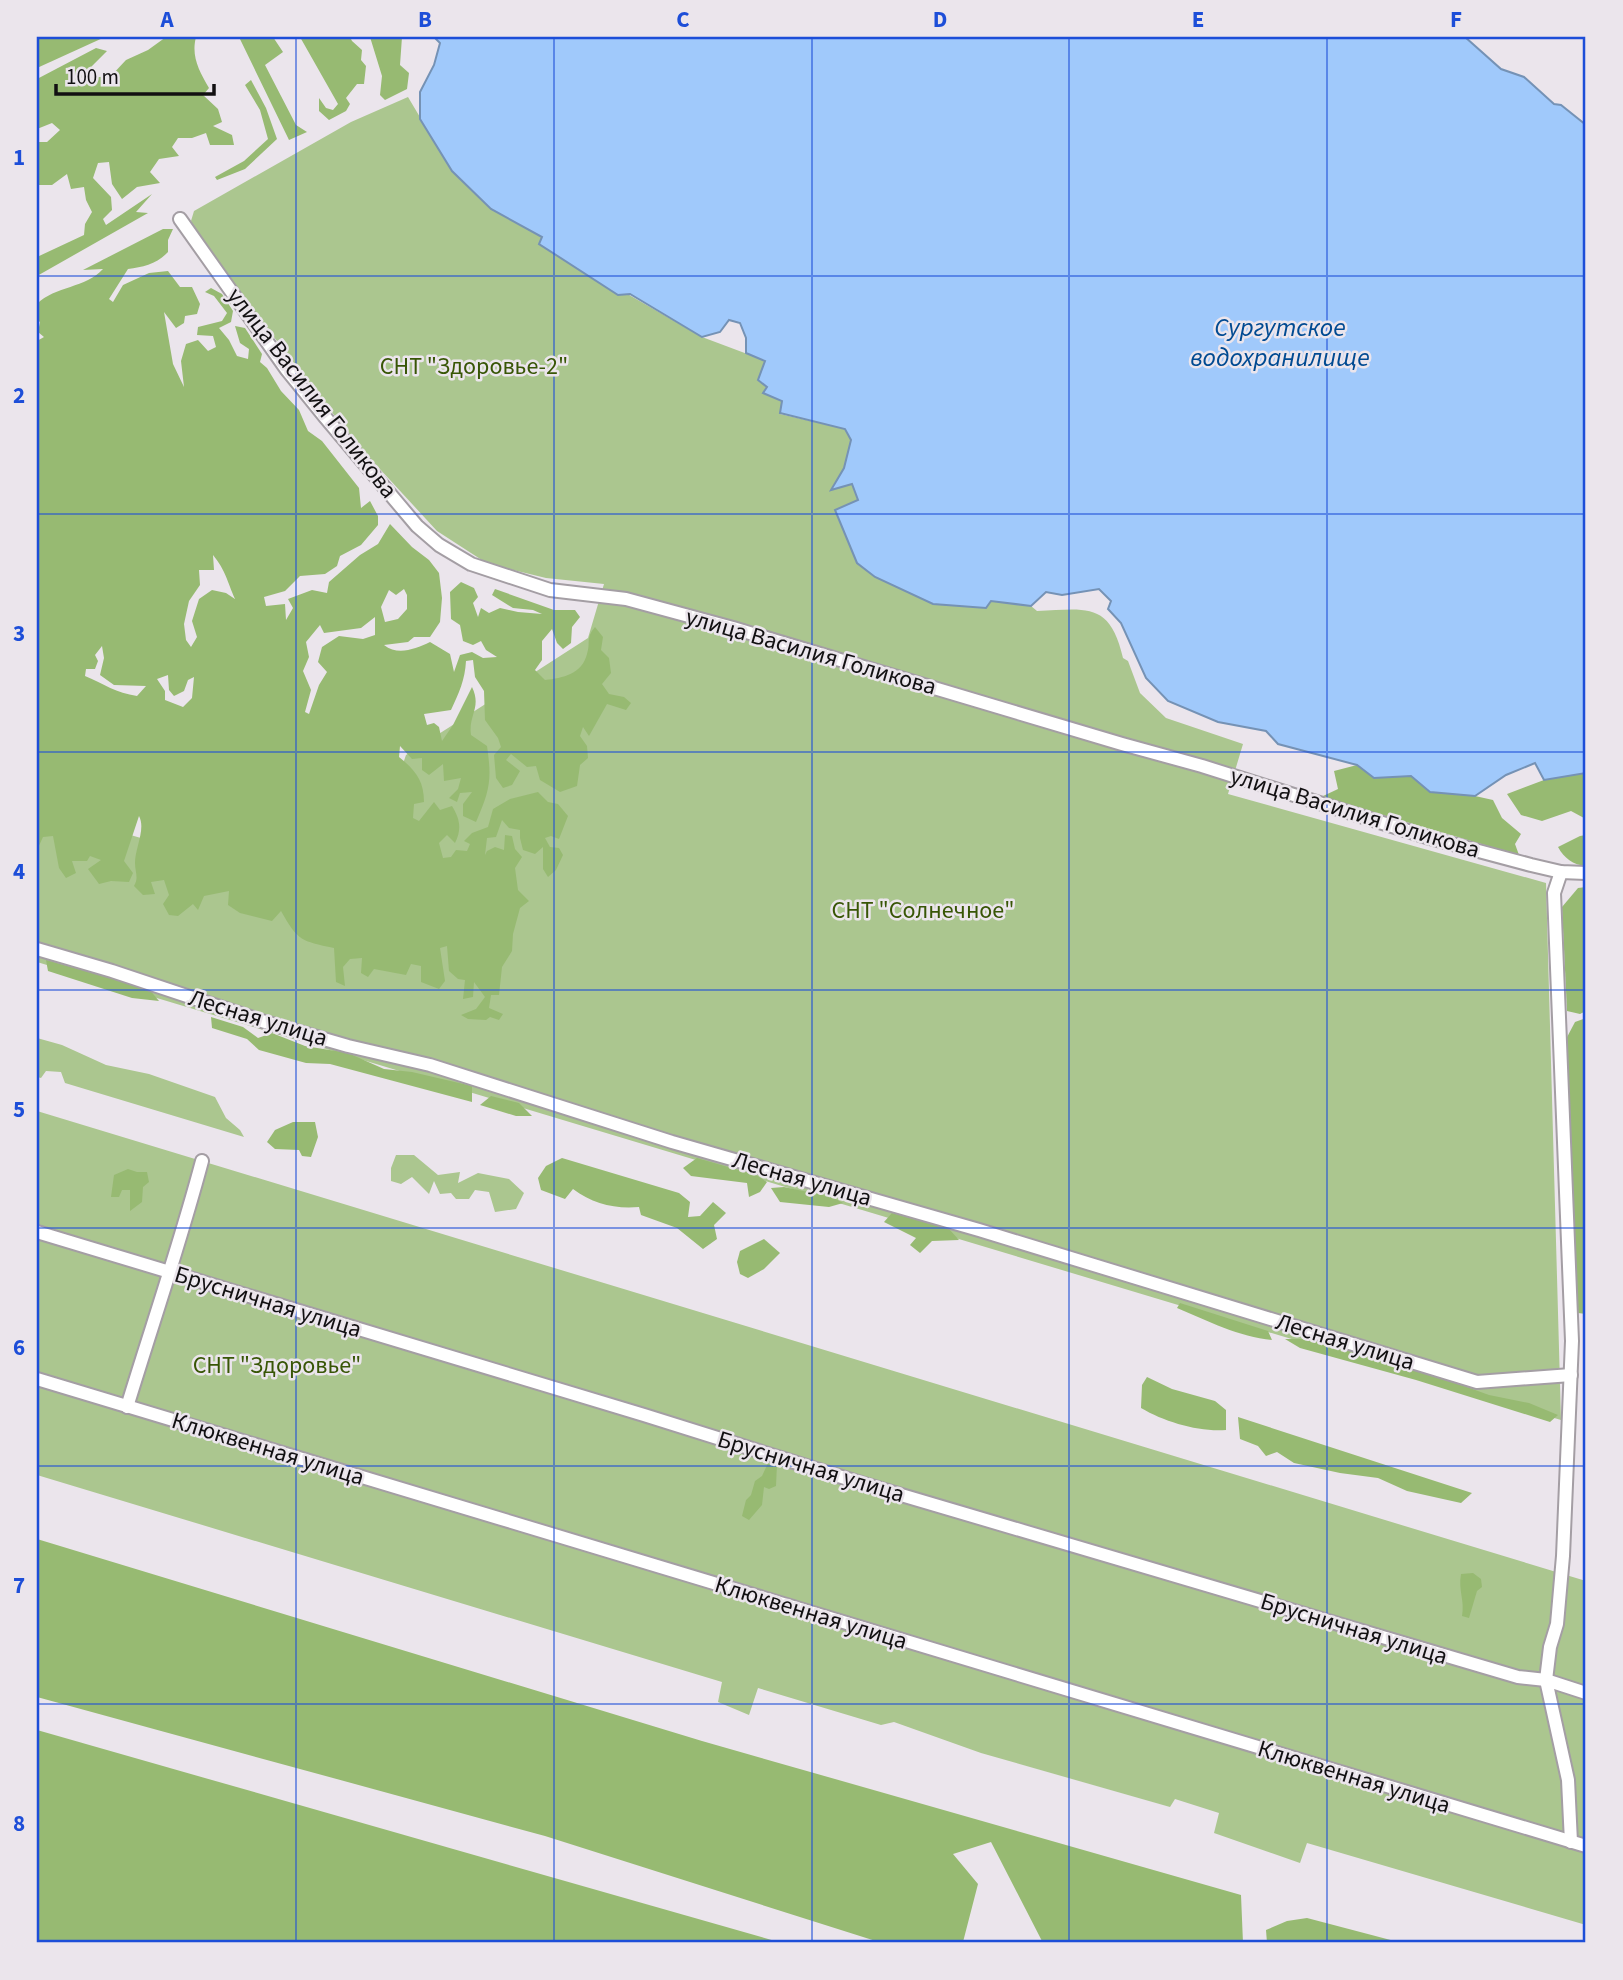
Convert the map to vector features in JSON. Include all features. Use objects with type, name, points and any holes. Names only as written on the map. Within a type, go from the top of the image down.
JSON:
[{"type":"street","name":"улица Василия Голикова","points":[[180,219],[287,370],[325,417],[417,526],[439,545],[471,564],[550,590],[626,599],[733,628],[1202,766],[1430,838],[1561,872],[1586,873]]},
{"type":"street","points":[[1561,872],[1554,893],[1572,1341],[1563,1556],[1557,1624],[1550,1647],[1546,1680],[1567,1780],[1571,1842]]},
{"type":"street","name":"Лесная улица","points":[[37,949],[265,1022],[348,1046],[430,1065],[672,1142],[979,1230],[1477,1382],[1571,1375]]},
{"type":"street","points":[[127,1406],[181,1237],[202,1161]]},
{"type":"street","name":"Брусничная улица","points":[[37,1232],[864,1484],[1518,1677],[1546,1680],[1586,1693]]},
{"type":"street","name":"Клюквенная улица","points":[[37,1379],[1586,1846]]},
{"type":"green space","points":[[37,37],[105,37],[37,68]]},
{"type":"green space","points":[[166,37],[196,37],[195,57],[209,88],[203,95],[218,109],[222,122],[213,126],[232,135],[234,145],[210,145],[206,133],[192,138],[178,138],[172,147],[179,156],[159,159],[150,172],[160,183],[137,187],[122,199],[112,184],[109,162],[98,163],[93,178],[111,197],[112,210],[103,219],[106,225],[152,194],[136,212],[148,213],[37,276],[37,257],[84,235],[85,224],[92,212],[84,187],[71,189],[67,174],[52,185],[37,185],[37,142],[47,142],[60,130],[52,123],[37,129],[37,79],[96,48],[107,51],[92,66],[88,78],[111,76],[126,60],[148,50]]},
{"type":"green space","points":[[239,37],[273,37],[283,52],[265,65],[296,125],[307,132],[289,140]]},
{"type":"green space","points":[[300,37],[350,37],[362,50],[361,60],[366,66],[364,84],[357,84],[346,98],[350,104],[346,111],[329,120],[319,111],[319,98],[326,108],[333,110],[338,104]]},
{"type":"green space","points":[[370,37],[402,37],[400,65],[409,73],[407,89],[385,100],[380,95],[382,76]]},
{"type":"green space","points":[[251,80],[266,108],[277,139],[245,169],[217,180],[215,177],[244,161],[268,139],[260,110],[245,85]]},
{"type":"green space","name":"СНТ \"Солнечное\"","points":[[408,97],[452,171],[491,209],[542,237],[539,243],[702,337],[766,361],[767,387],[763,393],[782,401],[780,414],[845,429],[851,440],[844,468],[832,489],[852,484],[858,500],[835,510],[991,601],[1031,606],[1037,611],[1082,610],[1103,618],[1111,626],[1118,640],[1123,658],[1128,661],[1140,693],[1166,718],[1243,744],[1228,794],[1546,883],[1561,1420],[37,962],[37,808],[356,900],[406,755],[588,638],[604,584],[546,578],[488,564],[437,531],[355,442],[202,244],[191,221],[194,211],[351,122]]},
{"type":"green space","points":[[163,229],[173,229],[168,240],[168,252],[149,264],[128,269],[109,299],[113,302],[123,285],[149,273],[168,271],[180,287],[192,287],[200,304],[197,314],[185,316],[184,323],[176,328],[164,312],[173,364],[184,387],[181,361],[186,344],[198,340],[208,351],[216,347],[213,336],[197,335],[198,327],[222,321],[227,313],[214,296],[205,292],[211,288],[222,294],[233,311],[231,322],[219,328],[237,356],[248,359],[249,349],[240,343],[235,326],[245,328],[262,354],[260,362],[299,410],[308,431],[322,441],[359,488],[361,508],[370,501],[378,516],[378,525],[361,545],[340,556],[337,566],[325,574],[300,576],[285,591],[264,597],[266,606],[285,604],[286,620],[293,608],[288,599],[312,590],[327,593],[329,582],[360,555],[378,544],[390,524],[429,560],[439,573],[442,598],[440,622],[430,637],[414,637],[408,642],[384,645],[389,648],[401,651],[430,642],[450,654],[454,672],[460,655],[472,652],[483,658],[497,657],[486,650],[481,641],[473,645],[463,641],[460,625],[451,619],[450,592],[461,582],[474,588],[478,597],[473,603],[478,617],[481,608],[489,613],[500,608],[542,614],[513,608],[492,595],[495,589],[554,610],[575,610],[580,617],[572,627],[571,643],[563,649],[557,643],[552,629],[542,641],[542,660],[535,670],[545,680],[565,676],[581,666],[595,627],[603,637],[601,650],[609,658],[611,673],[602,684],[609,694],[624,697],[631,703],[626,710],[607,704],[589,736],[583,727],[580,736],[587,746],[588,758],[580,765],[577,786],[560,792],[540,780],[536,766],[527,767],[511,754],[506,760],[520,771],[512,785],[503,788],[496,778],[494,755],[501,747],[485,720],[484,691],[475,677],[473,660],[466,661],[461,686],[451,710],[424,714],[427,725],[434,723],[439,727],[442,741],[472,687],[476,701],[471,735],[487,746],[489,768],[489,785],[476,822],[463,816],[463,804],[472,792],[460,793],[457,802],[449,798],[458,789],[461,778],[444,781],[443,764],[429,775],[422,770],[422,758],[412,759],[400,746],[399,757],[418,776],[424,794],[424,802],[414,804],[413,818],[419,821],[434,802],[440,810],[452,806],[457,815],[459,829],[455,843],[447,835],[439,843],[443,858],[451,857],[456,850],[467,851],[470,844],[464,841],[472,833],[488,827],[493,809],[510,799],[538,792],[548,802],[558,804],[568,816],[559,839],[551,836],[545,838],[550,847],[559,848],[563,855],[556,870],[548,877],[543,869],[543,847],[535,854],[523,850],[520,830],[509,828],[502,820],[496,837],[487,838],[485,855],[495,847],[504,850],[505,835],[512,836],[515,849],[522,857],[515,868],[518,890],[529,901],[520,908],[513,934],[512,951],[502,967],[499,995],[491,995],[489,1008],[503,1014],[499,1020],[490,1017],[486,1020],[468,1019],[461,1015],[476,1009],[485,997],[474,982],[473,997],[463,999],[465,980],[458,979],[449,971],[447,946],[440,948],[445,981],[439,989],[421,982],[421,966],[411,964],[406,975],[374,969],[368,977],[361,973],[362,958],[350,959],[343,967],[345,986],[336,982],[334,948],[302,938],[281,911],[272,921],[240,913],[228,905],[229,891],[204,896],[198,910],[193,904],[178,916],[169,915],[163,904],[169,895],[164,880],[151,882],[155,894],[143,895],[134,886],[137,878],[135,857],[141,833],[139,816],[124,861],[133,873],[129,882],[111,881],[99,884],[88,869],[101,860],[90,856],[87,861],[72,861],[76,873],[66,878],[59,868],[53,836],[43,837],[37,850],[37,341],[44,337],[38,332],[40,322],[37,320],[37,304],[44,298],[88,280],[103,269],[83,270]],"holes":[[[213,555],[224,571],[235,599],[226,593],[212,590],[199,599],[192,621],[197,637],[191,647],[186,640],[184,624],[189,601],[200,585],[199,570],[214,570]],[[404,589],[407,609],[398,619],[385,622],[381,607],[389,590],[396,595]],[[375,617],[375,635],[363,639],[339,636],[322,647],[318,662],[327,672],[319,685],[309,714],[305,712],[311,690],[303,671],[309,657],[306,642],[320,625],[324,633],[361,628]],[[102,646],[104,658],[100,675],[114,685],[146,686],[137,696],[130,695],[85,676],[86,669],[95,669],[98,661],[95,655]],[[168,675],[169,690],[174,696],[184,691],[188,680],[194,677],[192,698],[183,707],[165,700],[165,691],[157,679]]]},
{"type":"green space","points":[[1357,765],[1374,778],[1411,776],[1430,792],[1493,800],[1502,818],[1521,834],[1515,844],[1519,855],[1321,797],[1338,789],[1334,771]]},
{"type":"green space","points":[[1586,773],[1586,822],[1571,811],[1542,821],[1521,815],[1507,794],[1544,780]]},
{"type":"green space","points":[[1586,835],[1586,866],[1569,860],[1558,847]]},
{"type":"green space","points":[[1586,887],[1586,1011],[1580,1014],[1567,1011],[1562,907],[1578,888]]},
{"type":"green space","points":[[46,960],[149,989],[159,1001],[132,998],[48,971]]},
{"type":"green space","points":[[211,1017],[243,1027],[258,1038],[272,1033],[305,1046],[348,1053],[384,1069],[412,1072],[472,1086],[472,1102],[330,1064],[306,1063],[259,1050],[247,1039],[212,1028]]},
{"type":"green space","points":[[1586,1018],[1586,1314],[1578,1313],[1565,1041],[1575,1022]]},
{"type":"green space","points":[[37,1038],[62,1045],[106,1065],[149,1074],[215,1097],[226,1118],[244,1137],[65,1083],[61,1072],[46,1071],[41,1078],[37,1077]]},
{"type":"green space","points":[[491,1096],[519,1103],[532,1116],[516,1116],[480,1105]]},
{"type":"green space","name":"СНТ \"Здоровье\"","points":[[37,1111],[1586,1581],[1586,1925],[1307,1843],[1300,1863],[1214,1833],[1219,1813],[1175,1799],[1170,1807],[981,1753],[894,1722],[881,1725],[758,1688],[749,1715],[718,1702],[722,1682],[37,1475]]},
{"type":"green space","points":[[293,1122],[315,1122],[318,1137],[311,1157],[302,1156],[299,1150],[275,1149],[267,1142],[275,1130]]},
{"type":"green space","points":[[396,1155],[414,1155],[438,1175],[460,1172],[458,1183],[478,1173],[509,1179],[524,1193],[516,1209],[495,1212],[489,1192],[475,1190],[469,1199],[456,1199],[451,1193],[440,1194],[434,1181],[429,1194],[412,1177],[401,1184],[391,1181],[391,1168]]},
{"type":"green space","points":[[562,1158],[679,1193],[690,1202],[688,1217],[700,1216],[713,1202],[726,1213],[714,1225],[717,1239],[703,1249],[677,1228],[641,1215],[639,1207],[604,1204],[573,1189],[565,1199],[541,1190],[538,1178],[546,1166]]},
{"type":"green space","points":[[697,1158],[756,1175],[767,1182],[760,1192],[749,1197],[747,1183],[691,1176],[683,1168]]},
{"type":"green space","points":[[128,1169],[147,1172],[149,1182],[143,1187],[142,1202],[130,1211],[130,1190],[122,1190],[119,1197],[111,1197],[114,1175]]},
{"type":"green space","points":[[784,1187],[832,1197],[843,1203],[829,1207],[780,1202],[771,1188]]},
{"type":"green space","points":[[892,1213],[949,1229],[959,1240],[932,1241],[920,1253],[910,1245],[916,1238],[884,1222]]},
{"type":"green space","points":[[764,1239],[780,1253],[764,1269],[748,1278],[740,1274],[737,1262],[740,1251]]},
{"type":"green space","points":[[1180,1303],[1268,1331],[1272,1340],[1248,1336],[1212,1323],[1177,1308]]},
{"type":"green space","points":[[1285,1339],[1309,1339],[1428,1373],[1489,1395],[1529,1403],[1558,1415],[1550,1422],[1416,1380],[1300,1348]]},
{"type":"green space","points":[[1147,1377],[1172,1389],[1215,1401],[1226,1410],[1226,1430],[1182,1425],[1141,1408],[1142,1385]]},
{"type":"green space","points":[[1238,1417],[1472,1493],[1461,1503],[1407,1491],[1378,1478],[1294,1463],[1277,1452],[1266,1456],[1258,1446],[1240,1439]]},
{"type":"green space","points":[[768,1463],[777,1464],[776,1486],[769,1489],[764,1487],[762,1505],[749,1520],[742,1516],[746,1500]]},
{"type":"green space","points":[[37,1539],[702,1741],[1241,1895],[1243,1943],[1043,1943],[991,1842],[953,1854],[978,1884],[963,1942],[882,1943],[545,1836],[37,1697]]},
{"type":"green space","points":[[1473,1573],[1481,1579],[1482,1587],[1477,1591],[1469,1618],[1462,1616],[1460,1580],[1461,1574]]},
{"type":"green space","points":[[37,1730],[782,1943],[37,1943]]},
{"type":"green space","points":[[1307,1918],[1402,1943],[1267,1943],[1266,1930],[1287,1921]]},
{"type":"water","name":"Сургутское водохранилище","points":[[434,37],[1465,37],[1501,69],[1524,77],[1554,104],[1561,105],[1586,125],[1586,773],[1544,780],[1535,763],[1506,775],[1475,796],[1430,792],[1411,776],[1374,778],[1357,765],[1278,744],[1266,731],[1218,722],[1168,701],[1146,678],[1121,623],[1108,609],[1111,601],[1099,589],[1062,595],[1046,592],[1031,606],[991,601],[986,608],[933,604],[875,577],[857,563],[835,510],[858,500],[852,484],[831,490],[844,468],[851,440],[845,429],[780,413],[782,401],[763,393],[767,387],[758,380],[765,361],[746,353],[746,338],[740,323],[729,320],[720,332],[702,337],[630,294],[618,295],[539,244],[542,237],[491,209],[452,171],[420,119],[420,92],[434,65],[440,43]]},
{"type":"park label","name":"СНТ \"Здоровье-2\"","points":[[474,366]]}]
